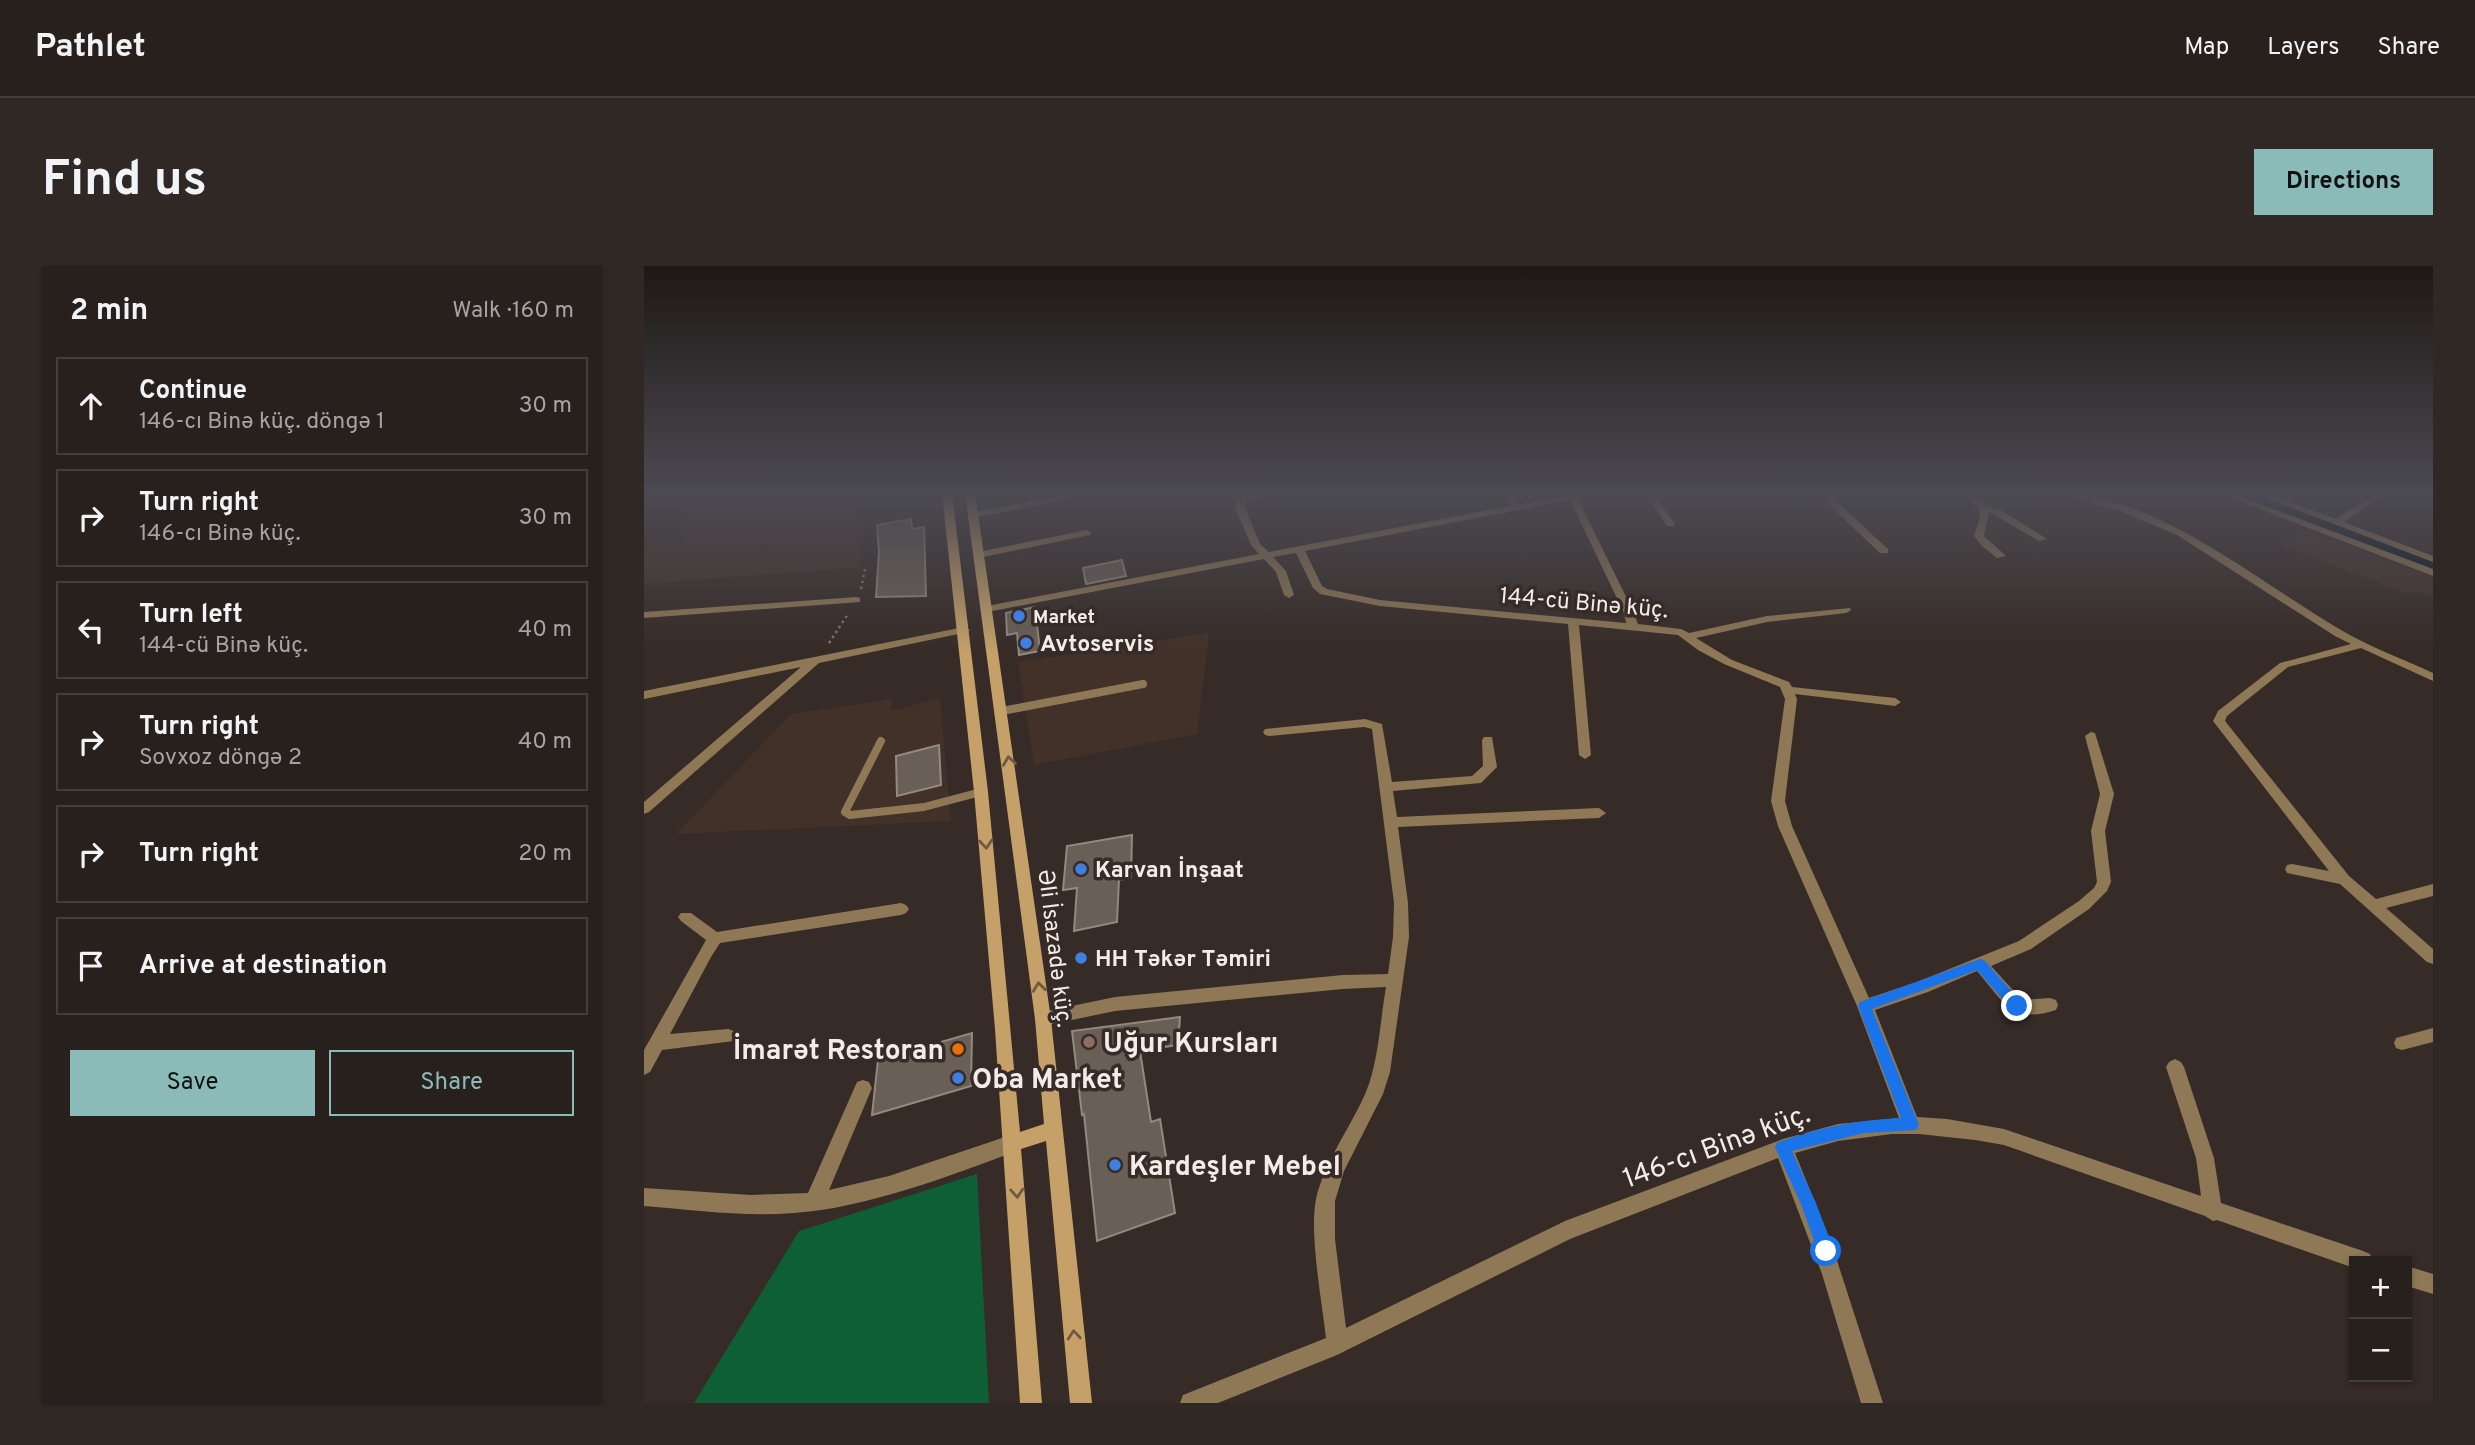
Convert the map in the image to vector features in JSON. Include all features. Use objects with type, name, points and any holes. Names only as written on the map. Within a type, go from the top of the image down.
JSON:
[{"type":"main road","points":[[954,546],[981,792],[1014,1143],[1031,1403]]},
{"type":"main road","name":"Əli İsazadə küç.","points":[[977,546],[1043,1019],[1081,1403]]},
{"type":"main road","points":[[963,622],[988,617]]},
{"type":"main road","points":[[1014,1143],[1055,1129]]},
{"type":"street","points":[[978,555],[1022,546]]},
{"type":"street","points":[[1257,546],[1281,571],[1289,595]]},
{"type":"street","points":[[988,617],[1324,546]]},
{"type":"street","points":[[1597,546],[1629,613],[1633,628]]},
{"type":"street","points":[[1879,546],[1884,551]]},
{"type":"street","points":[[1987,546],[2001,556]]},
{"type":"street","points":[[2201,546],[2359,645],[2433,677]]},
{"type":"street","points":[[2362,546],[2433,573]]},
{"type":"street","points":[[2398,546],[2433,559]]},
{"type":"street","name":"144-cü Binə küç.","points":[[1299,551],[1318,588],[1335,596],[1380,603],[1671,631],[1689,636],[1711,653],[1777,680],[1789,690]]},
{"type":"street","points":[[644,615],[856,600]]},
{"type":"street","points":[[1689,636],[1729,624],[1778,616],[1846,610]]},
{"type":"street","points":[[644,695],[817,659],[963,622]]},
{"type":"street","points":[[1573,623],[1585,755]]},
{"type":"street","points":[[2359,645],[2284,665],[2222,714],[2219,721],[2344,880],[2433,958]]},
{"type":"street","points":[[644,808],[817,659]]},
{"type":"street","points":[[1895,702],[1789,690],[1791,699],[1778,801],[1784,826],[1865,1006],[1911,1125]]},
{"type":"street","points":[[1269,732],[1374,723],[1378,727],[1401,902],[1401,937],[1378,1083],[1335,1169],[1325,1201],[1325,1239],[1337,1344]]},
{"type":"street","points":[[1865,1006],[1980,964],[2025,944],[2084,905],[2100,891],[2104,882],[2098,831],[2107,794],[2091,736]]},
{"type":"street","points":[[1387,787],[1476,780],[1490,767],[1488,740]]},
{"type":"street","points":[[1391,822],[1599,813]]},
{"type":"street","points":[[2292,869],[2344,880]]},
{"type":"street","points":[[2373,906],[2433,890]]},
{"type":"street","points":[[644,1067],[715,939],[901,909]]},
{"type":"street","points":[[686,917],[715,939]]},
{"type":"street","points":[[1980,964],[2017,1006],[2026,1008],[2050,1005]]},
{"type":"street","points":[[1043,1019],[1115,1004],[1343,982],[1395,980]]},
{"type":"street","points":[[2402,1043],[2433,1035]]},
{"type":"street","points":[[657,1043],[728,1036]]},
{"type":"street","points":[[2175,1067],[2205,1158],[2213,1212]]},
{"type":"street","points":[[814,1202],[863,1088]]},
{"type":"street","name":"146-cı Binə küç.","points":[[1191,1403],[1337,1344],[1565,1231],[1783,1147],[1864,1126],[1960,1127],[2004,1137],[2213,1212],[2349,1256]]},
{"type":"street","points":[[644,1198],[786,1204],[814,1202],[853,1194],[1014,1143]]},
{"type":"street","points":[[1783,1147],[1826,1251],[1872,1403]]},
{"type":"street","points":[[2412,1278],[2433,1284]]},
{"type":"lane","points":[[1002,711],[1143,684]]},
{"type":"lane","points":[[881,741],[845,812],[850,815],[924,807],[981,792]]},
{"type":"shaded area","points":[[650,546],[859,546],[860,567],[644,584],[644,553]]},
{"type":"shaded area","points":[[2285,546],[2350,546],[2433,577],[2433,598],[2416,591],[2407,594]]},
{"type":"shaded area","points":[[1209,633],[1197,734],[1034,765],[1018,662]]},
{"type":"shaded area","points":[[940,698],[951,821],[676,834],[791,714],[892,699],[891,711]]},
{"type":"green space","points":[[977,1174],[989,1403],[694,1403],[799,1231]]},
{"type":"building","points":[[879,546],[925,546],[926,596],[876,597]]},
{"type":"building","points":[[1122,560],[1126,576],[1086,584],[1083,568]]},
{"type":"building","points":[[1035,607],[1040,651],[1019,655],[1017,633],[1007,635],[1006,613]]},
{"type":"building","points":[[939,745],[941,785],[897,796],[896,756]]},
{"type":"building","points":[[1132,835],[1131,878],[1119,880],[1117,922],[1074,931],[1077,888],[1063,890],[1067,846]]},
{"type":"building","points":[[1180,1017],[1178,1045],[1140,1051],[1151,1122],[1160,1119],[1175,1213],[1097,1241],[1084,1114],[1082,1115],[1072,1031]]},
{"type":"building","points":[[972,1033],[971,1086],[872,1115],[878,1060]]},
{"type":"waterway","points":[[2380,546],[2433,566]]},
{"type":"place","name":"Market","points":[[1019,616]]},
{"type":"place","name":"Avtoservis","points":[[1026,643]]},
{"type":"place","name":"Karvan İnşaat","points":[[1081,869]]},
{"type":"place","name":"HH Təkər Təmiri","points":[[1081,958]]},
{"type":"place","name":"Uğur Kursları","points":[[1089,1042]]},
{"type":"place","name":"İmarət Restoran","points":[[958,1049]]},
{"type":"place","name":"Oba Market","points":[[958,1078]]},
{"type":"place","name":"Kardeşler Mebel","points":[[1115,1165]]},
{"type":"route","points":[[1826,1251],[1783,1147],[1864,1126],[1911,1125],[1865,1006],[1980,964],[2017,1006]]}]
